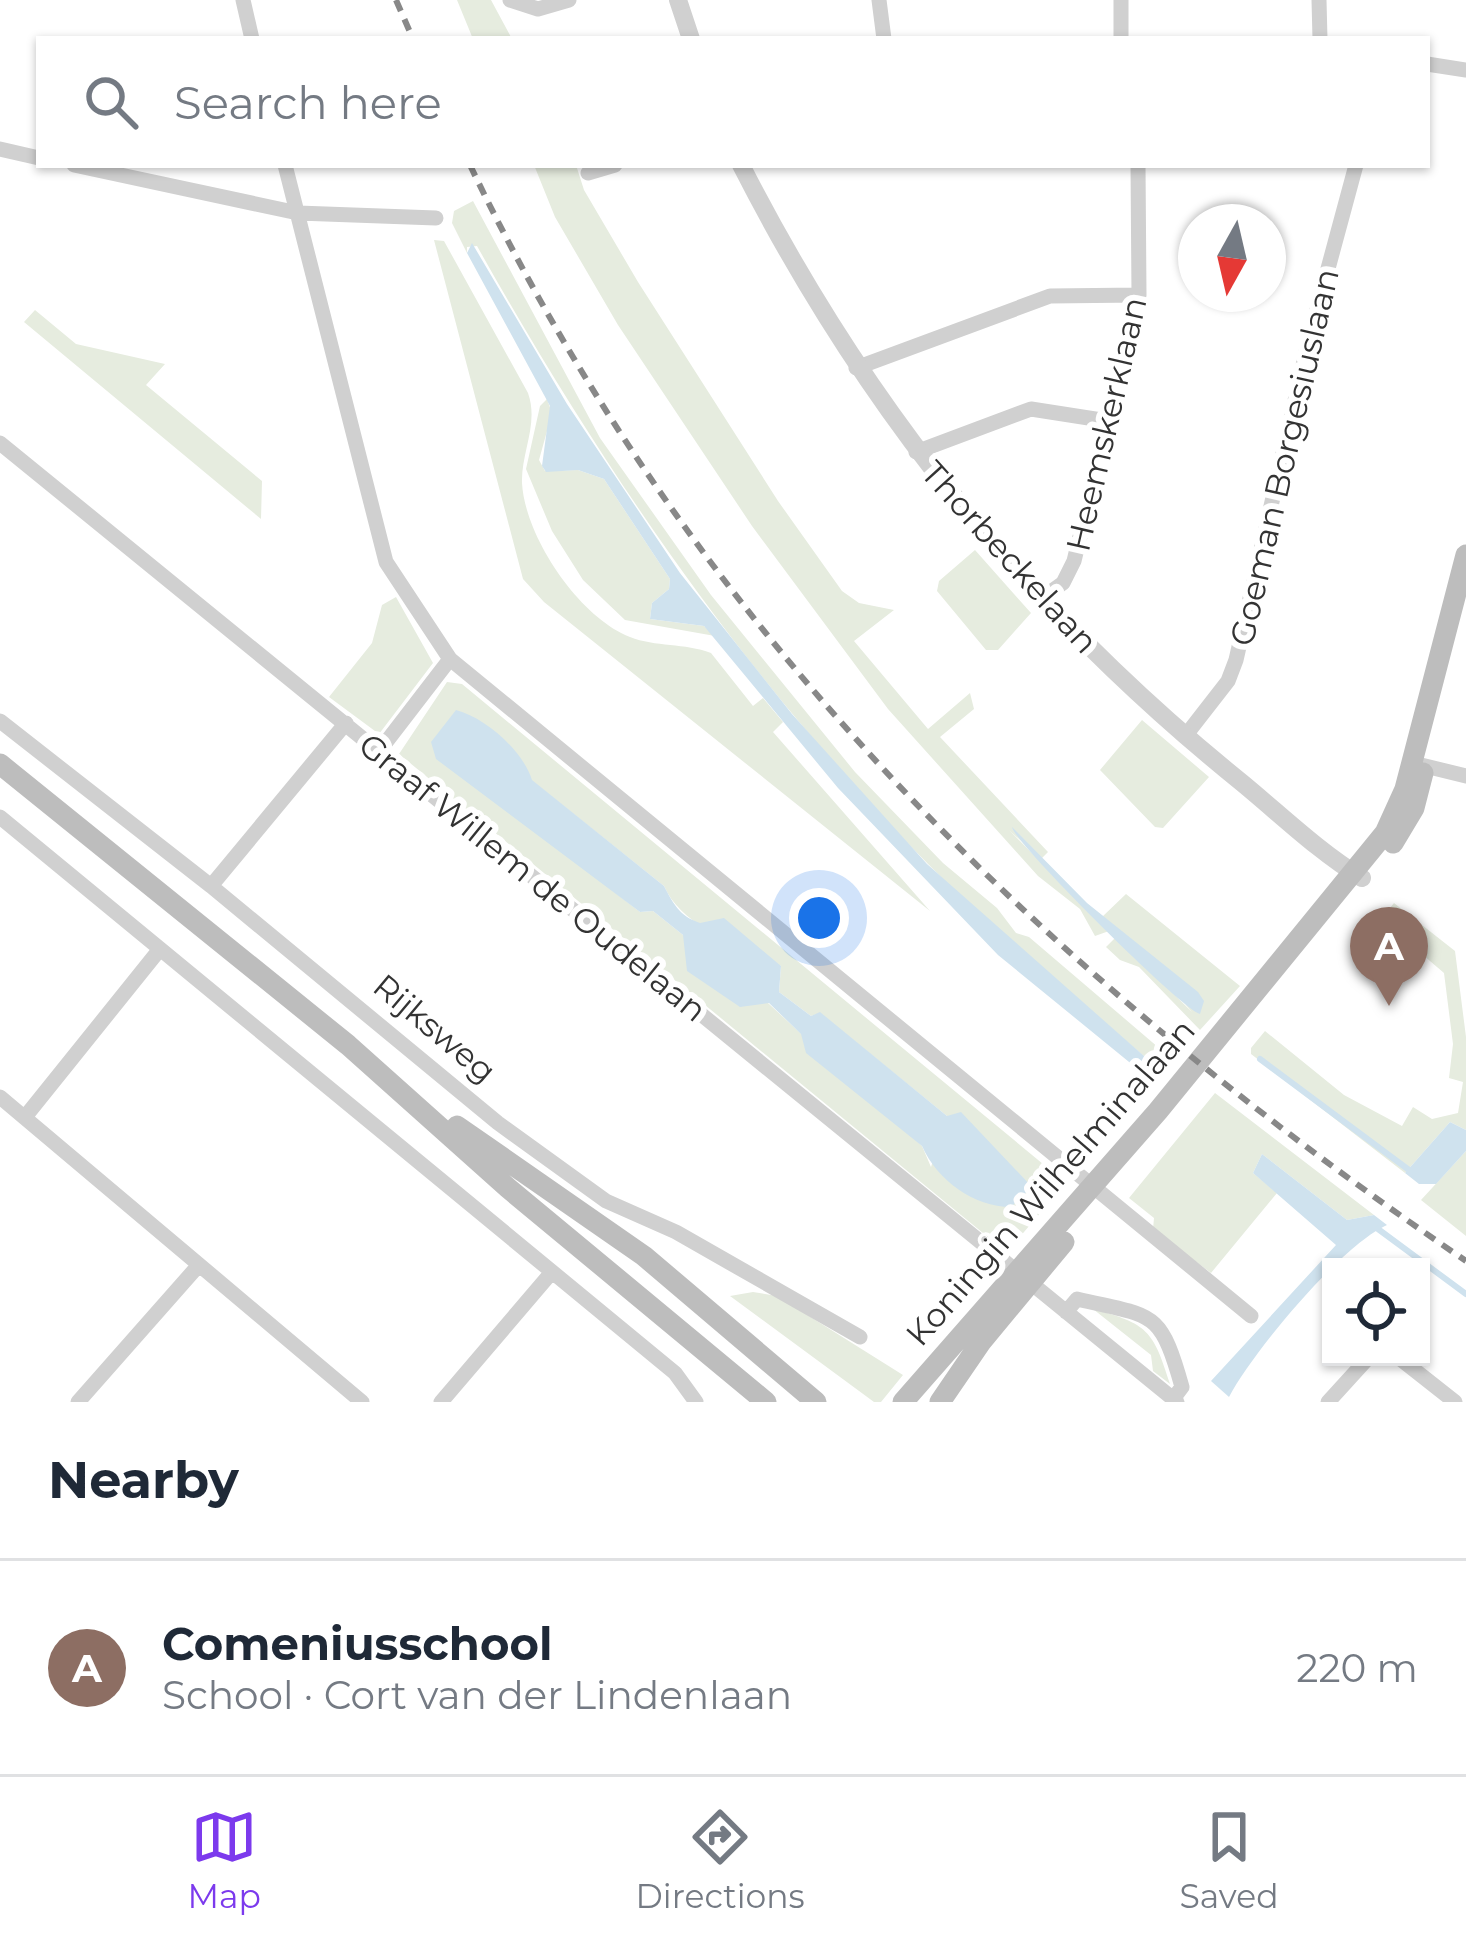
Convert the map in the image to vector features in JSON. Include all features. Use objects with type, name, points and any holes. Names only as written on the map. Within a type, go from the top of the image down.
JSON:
[{"type":"main road","name":"Koningin Wilhelminalaan","points":[[903,1402],[1023,1279],[1407,822],[1466,555]]},
{"type":"main road","name":"Rijksweg","points":[[0,764],[402,1090],[508,1188],[766,1402]]},
{"type":"main road","name":"Rijksweg","points":[[402,1090],[628,1244],[817,1402]]},
{"type":"main road","name":"Koningin Wilhelminalaan","points":[[940,1402],[1023,1279]]},
{"type":"street","points":[[243,0],[251,36]]},
{"type":"street","points":[[510,0],[538,8],[568,0]]},
{"type":"street","points":[[678,0],[690,36]]},
{"type":"street","points":[[879,0],[884,36]]},
{"type":"street","points":[[1121,0],[1121,36]]},
{"type":"street","points":[[1319,0],[1320,36]]},
{"type":"street","points":[[1430,64],[1466,70]]},
{"type":"street","points":[[0,149],[36,157]]},
{"type":"street","points":[[88,168],[298,213],[436,218]]},
{"type":"street","points":[[286,168],[386,562],[450,659],[1252,1316]]},
{"type":"street","points":[[588,173],[605,168]]},
{"type":"street","name":"Thorbeckelaan","points":[[743,168],[856,368],[916,452],[1042,598],[1186,735],[1358,876]]},
{"type":"street","name":"Heemskerklaan","points":[[1042,598],[1070,574],[1139,295],[1138,168]]},
{"type":"street","name":"Goeman Borgesiuslaan","points":[[1186,735],[1228,682],[1236,660],[1309,339],[1355,168]]},
{"type":"street","points":[[856,368],[1050,296],[1139,295]]},
{"type":"street","points":[[916,452],[1031,409],[1108,421]]},
{"type":"street","name":"Graaf Willem de Oudelaan","points":[[0,443],[380,750],[1023,1279],[1174,1400],[1182,1387],[1167,1332],[1147,1315],[1076,1299],[1066,1312]]},
{"type":"street","points":[[380,750],[450,659]]},
{"type":"street","name":"Rijksweg","points":[[0,721],[211,886],[498,1123],[607,1202],[676,1232],[860,1337]]},
{"type":"street","points":[[211,886],[346,723]]},
{"type":"street","points":[[1418,764],[1466,776]]},
{"type":"street","points":[[0,817],[676,1373],[696,1402]]},
{"type":"street","points":[[25,1117],[160,949]]},
{"type":"street","points":[[0,1097],[362,1402]]},
{"type":"street","points":[[78,1402],[198,1266]]},
{"type":"street","points":[[441,1402],[552,1272]]},
{"type":"street","points":[[1328,1402],[1361,1366]]},
{"type":"street","points":[[1409,1366],[1455,1402]]},
{"type":"shaded area","points":[[457,0],[491,0],[510,36],[472,36]]},
{"type":"shaded area","points":[[535,168],[577,168],[584,190],[638,282],[778,501],[842,591],[859,603],[894,610],[854,641],[928,729],[970,693],[974,709],[940,737],[1048,852],[1041,859],[1009,830],[1109,931],[1095,936],[1080,909],[1038,876],[888,709],[752,526],[618,325],[555,217]]},
{"type":"shaded area","points":[[473,201],[600,438],[711,595],[855,772],[943,863],[997,908],[1016,933],[1029,937],[1159,1048],[1153,1064],[928,864],[798,721],[739,647],[627,491],[477,246],[467,247],[467,253],[452,223],[454,211]]},
{"type":"shaded area","points":[[434,240],[444,241],[528,393],[532,416],[522,472],[525,504],[558,573],[611,627],[640,640],[711,653],[753,706],[763,698],[783,722],[773,732],[930,911],[544,602],[523,579]]},
{"type":"shaded area","points":[[35,310],[76,344],[165,364],[146,385],[262,481],[261,519],[24,322]]},
{"type":"shaded area","points":[[547,399],[552,413],[539,460],[545,471],[578,470],[604,479],[670,579],[669,589],[652,603],[650,619],[704,626],[715,636],[625,620],[583,580],[552,531],[526,469],[540,406]]},
{"type":"shaded area","points":[[975,550],[1031,613],[998,650],[986,650],[937,591],[939,581]]},
{"type":"shaded area","points":[[396,597],[433,663],[379,734],[329,697],[372,643],[382,605]]},
{"type":"shaded area","points":[[447,682],[462,684],[1066,1183],[1018,1239],[1000,1247],[399,754]],"holes":[[[531,780],[664,886],[698,924],[781,966],[779,992],[811,1016],[820,1013],[947,1116],[931,1167],[922,1146],[768,1003],[653,911],[640,912],[501,803]]]},
{"type":"shaded area","points":[[1142,720],[1209,777],[1163,828],[1155,827],[1100,770]]},
{"type":"shaded area","points":[[1126,894],[1240,986],[1200,1030],[1139,967],[1120,960],[1106,947],[1116,937],[1192,1012],[1127,936],[1102,917]]},
{"type":"shaded area","points":[[1394,903],[1455,951],[1466,1037],[1466,1130],[1450,1122],[1405,1173],[1251,1054],[1265,1031],[1344,1095],[1402,1126],[1413,1107],[1432,1119],[1458,1113],[1463,1082],[1449,1078],[1453,1044],[1444,973],[1381,919]]},
{"type":"shaded area","points":[[1215,1093],[1374,1215],[1347,1220],[1262,1154],[1253,1173],[1277,1193],[1211,1273],[1153,1229],[1154,1218],[1129,1198]]},
{"type":"shaded area","points":[[1466,1151],[1466,1236],[1421,1200]]},
{"type":"shaded area","points":[[753,1292],[777,1296],[903,1375],[881,1402],[874,1402],[730,1296]]},
{"type":"shaded area","points":[[1093,1309],[1126,1319],[1146,1332],[1170,1384],[1153,1371],[1151,1355]]},
{"type":"water","points":[[472,243],[567,404],[680,573],[792,714],[927,864],[1153,1064],[1145,1075],[998,955],[838,788],[704,626],[650,619],[652,603],[669,589],[670,579],[604,479],[578,470],[546,472],[542,466],[550,406],[467,253]]},
{"type":"water","points":[[456,710],[502,737],[532,780],[664,886],[682,913],[700,923],[724,918],[781,966],[779,992],[811,1016],[820,1012],[947,1116],[961,1112],[1032,1187],[1011,1207],[984,1202],[958,1189],[937,1170],[922,1146],[806,1053],[801,1034],[769,1003],[740,1007],[687,971],[683,935],[653,911],[640,912],[436,759],[431,742]]},
{"type":"water","points":[[1012,827],[1087,903],[1198,992],[1204,1001],[1200,1014],[1098,923]]},
{"type":"water","points":[[1450,1122],[1466,1130],[1466,1151],[1436,1184],[1419,1184],[1405,1173]]},
{"type":"water","points":[[1262,1154],[1347,1220],[1374,1215],[1387,1225],[1343,1258],[1324,1258],[1336,1245],[1253,1173]]},
{"type":"water","points":[[1322,1260],[1322,1278],[1258,1353],[1229,1397],[1211,1381]]},
{"type":"waterway","points":[[1260,1059],[1409,1170]]},
{"type":"waterway","points":[[1378,1229],[1466,1294]]},
{"type":"railway","points":[[396,0],[412,36]]},
{"type":"railway","points":[[472,168],[559,334],[660,492],[772,640],[893,780],[1024,911],[1164,1034],[1311,1151],[1466,1261]]},
{"type":"place","name":"Comeniusschool","points":[[1389,1006]]}]
